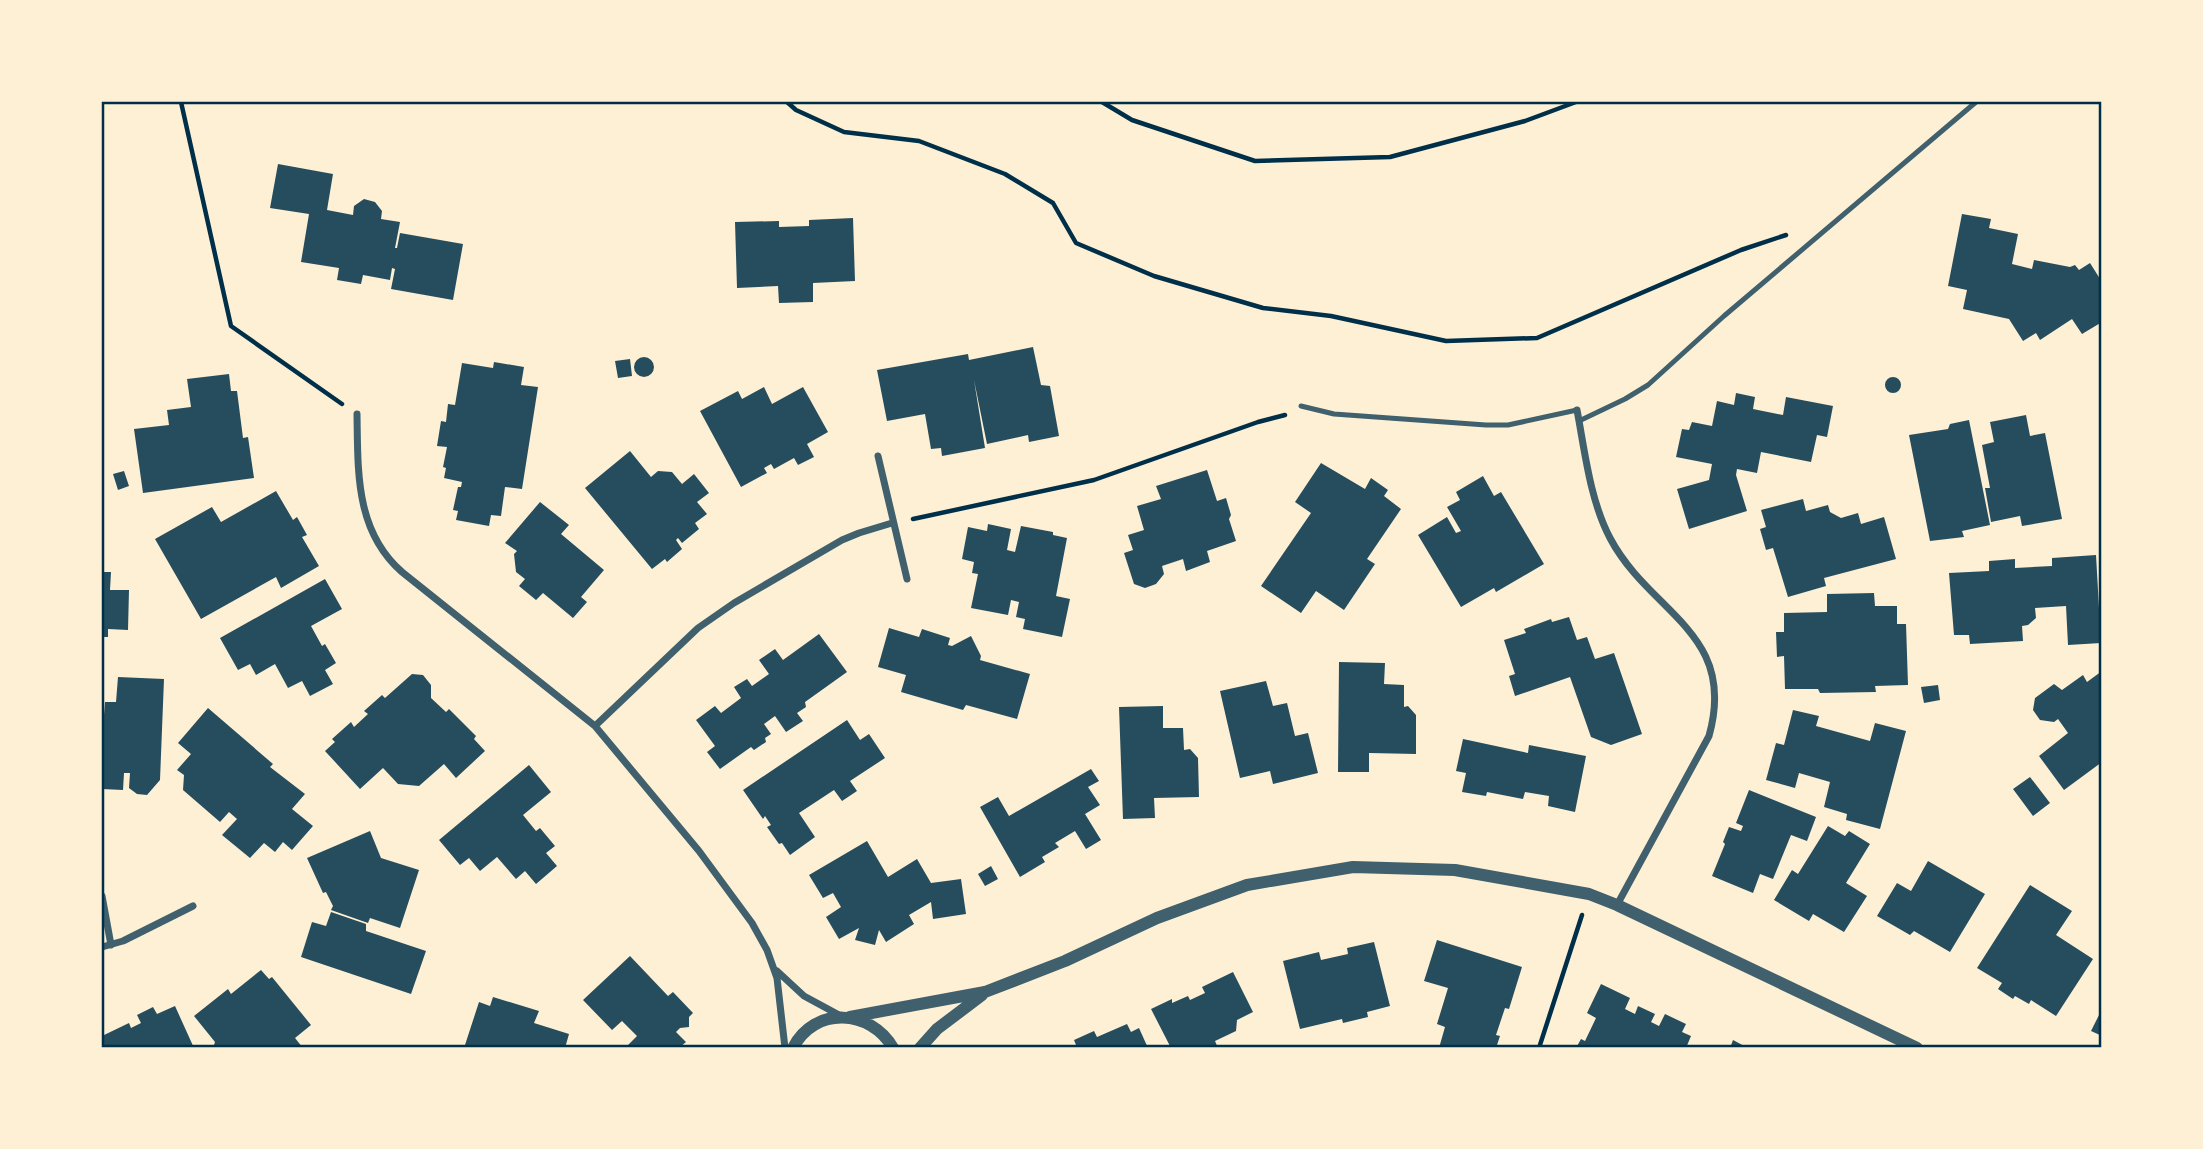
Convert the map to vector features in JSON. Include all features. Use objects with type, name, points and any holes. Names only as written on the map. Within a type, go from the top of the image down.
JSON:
[{"type":"street","points":[[1577,410],[1599,513],[1611,539],[1629,567],[1693,634],[1709,663],[1714,682],[1714,718],[1709,736],[1617,905]]},
{"type":"street","points":[[357,414],[362,503],[372,533],[384,554],[402,572],[594,726],[699,851],[760,937],[783,978],[804,996],[878,1030],[893,1048]]},
{"type":"street","points":[[878,456],[906,579]]},
{"type":"street","points":[[594,726],[668,655],[714,616],[842,541],[892,523]]},
{"type":"street","points":[[793,1048],[801,1035],[825,1020],[985,992],[1065,961],[1157,918],[1247,885],[1353,867],[1454,870],[1589,894],[1917,1048]]},
{"type":"street","points":[[102,896],[111,945]]},
{"type":"street","points":[[102,947],[193,906]]},
{"type":"street","points":[[775,967],[785,1048]]},
{"type":"street","points":[[920,1048],[937,1029],[985,992]]},
{"type":"lane","points":[[1579,421],[1647,385],[1976,102]]},
{"type":"lane","points":[[1301,406],[1334,414],[1499,425],[1577,410]]},
{"type":"path","points":[[181,102],[231,327],[357,414]]},
{"type":"path","points":[[787,102],[796,110],[844,132],[919,141],[1005,174],[1053,203],[1076,243],[1154,276],[1263,308],[1331,316],[1447,341],[1537,338],[1741,250],[1801,231],[1825,232]]},
{"type":"path","points":[[1101,102],[1132,120],[1255,161],[1390,157],[1525,121],[1576,102]]},
{"type":"path","points":[[892,523],[1094,480],[1258,422],[1316,411]]},
{"type":"path","points":[[1539,1048],[1589,894]]},
{"type":"building","points":[[278,164],[333,174],[327,210],[353,215],[354,206],[364,199],[375,202],[382,211],[381,219],[400,222],[395,248],[400,233],[463,244],[453,300],[391,289],[395,269],[392,268],[390,280],[363,275],[361,284],[337,280],[339,268],[301,262],[309,214],[270,208]]},
{"type":"building","points":[[1962,214],[1991,219],[1989,228],[2018,234],[2012,264],[2032,269],[2034,260],[2070,267],[2075,265],[2079,270],[2090,263],[2102,282],[2102,322],[2082,334],[2072,319],[2040,340],[2036,333],[2023,341],[2009,319],[1963,309],[1967,290],[1948,286]]},
{"type":"building","points":[[853,218],[855,281],[813,283],[813,302],[779,303],[778,286],[737,288],[735,222],[779,221],[779,227],[809,226],[809,220]]},
{"type":"building","points":[[1033,347],[1041,385],[1050,386],[1059,436],[1029,442],[1028,435],[987,444],[974,380],[985,448],[942,456],[941,448],[931,449],[925,414],[887,421],[877,370],[968,354],[969,360]]},
{"type":"building","points":[[644,357],[651,360],[654,367],[651,374],[644,377],[637,374],[634,367],[637,360]]},
{"type":"building","points":[[630,359],[632,376],[618,378],[615,361]]},
{"type":"building","points":[[494,362],[524,367],[521,385],[538,387],[522,489],[505,487],[501,516],[491,515],[489,526],[456,520],[458,511],[453,510],[458,487],[461,487],[462,482],[444,478],[447,447],[437,446],[441,421],[446,422],[448,404],[455,405],[462,363],[493,368]]},
{"type":"building","points":[[229,374],[231,391],[237,391],[243,438],[248,437],[254,478],[143,493],[134,429],[169,425],[167,410],[191,407],[187,379]]},
{"type":"building","points":[[1893,377],[1901,385],[1893,393],[1885,385]]},
{"type":"building","points":[[764,387],[772,404],[803,387],[828,432],[807,444],[814,457],[798,465],[794,458],[774,469],[771,464],[764,468],[767,473],[741,487],[700,411],[738,391],[742,399]]},
{"type":"building","points":[[1736,393],[1755,397],[1753,409],[1783,415],[1786,397],[1833,406],[1827,437],[1817,435],[1811,462],[1761,452],[1757,473],[1737,469],[1736,475],[1747,511],[1689,529],[1677,489],[1709,480],[1712,464],[1676,457],[1682,429],[1689,430],[1692,422],[1712,426],[1717,401],[1734,405]]},
{"type":"building","points":[[2026,415],[2030,436],[2045,433],[2062,519],[2022,526],[2020,516],[1991,522],[1985,488],[1990,488],[1982,445],[1994,442],[1990,422]]},
{"type":"building","points":[[1969,420],[1990,525],[1962,531],[1964,537],[1930,541],[1909,435],[1948,429],[1950,424]]},
{"type":"building","points":[[630,451],[651,477],[658,471],[672,472],[682,484],[694,474],[709,493],[697,502],[707,514],[695,523],[699,529],[682,543],[678,538],[676,540],[682,549],[667,562],[665,559],[652,569],[585,488]]},
{"type":"building","points":[[1321,463],[1365,489],[1371,478],[1388,490],[1384,496],[1401,509],[1367,559],[1375,564],[1344,610],[1316,591],[1301,613],[1261,586],[1311,513],[1295,502]]},
{"type":"building","points":[[1207,470],[1217,501],[1226,498],[1236,541],[1207,551],[1210,562],[1186,571],[1183,559],[1162,566],[1164,574],[1156,584],[1145,588],[1134,584],[1124,553],[1133,550],[1128,535],[1144,530],[1137,506],[1161,499],[1156,486]]},
{"type":"building","points":[[124,471],[129,486],[118,490],[113,474]]},
{"type":"building","points":[[1483,476],[1494,496],[1501,492],[1544,564],[1496,592],[1494,588],[1461,607],[1418,535],[1447,517],[1456,533],[1461,531],[1447,507],[1460,500],[1456,492]]},
{"type":"building","points":[[276,491],[293,520],[297,517],[307,535],[302,537],[319,566],[281,588],[276,577],[201,619],[155,539],[212,507],[221,522]]},
{"type":"building","points":[[1803,499],[1806,511],[1828,505],[1830,512],[1841,518],[1858,513],[1861,524],[1884,517],[1896,559],[1824,578],[1826,586],[1788,597],[1773,548],[1766,550],[1760,529],[1766,527],[1761,510]]},
{"type":"building","points":[[540,502],[569,525],[561,534],[604,570],[581,597],[587,602],[573,618],[543,593],[536,600],[519,586],[525,579],[516,572],[514,554],[517,551],[505,543]]},
{"type":"building","points":[[988,524],[1011,529],[1007,550],[1015,552],[1021,526],[1053,532],[1053,535],[1067,538],[1056,596],[1070,599],[1062,637],[1023,629],[1025,619],[1016,617],[1019,602],[1011,600],[1008,615],[971,608],[978,574],[972,573],[974,562],[962,559],[968,527],[987,531]]},
{"type":"building","points":[[2096,555],[2101,643],[2068,645],[2066,606],[2035,608],[2036,618],[2028,625],[2022,626],[2023,641],[1970,644],[1969,635],[1954,635],[1949,573],[1989,571],[1989,561],[2015,559],[2015,568],[2052,566],[2052,558]]},
{"type":"building","points":[[102,572],[111,572],[110,590],[129,590],[128,630],[108,629],[108,637],[102,637]]},
{"type":"building","points":[[325,579],[342,609],[311,626],[336,663],[325,670],[333,684],[310,696],[302,681],[288,688],[275,664],[256,675],[250,664],[238,670],[220,638]]},
{"type":"building","points":[[1874,593],[1875,606],[1897,606],[1897,624],[1906,624],[1908,685],[1875,686],[1876,692],[1820,693],[1818,689],[1785,689],[1784,656],[1777,657],[1776,632],[1784,632],[1784,613],[1827,612],[1827,594]]},
{"type":"building","points":[[1569,617],[1577,640],[1587,637],[1595,659],[1614,653],[1642,734],[1611,745],[1591,737],[1570,677],[1515,696],[1509,676],[1515,674],[1504,640],[1526,633],[1524,629],[1551,619],[1552,622]]},
{"type":"building","points":[[889,628],[919,637],[922,629],[950,638],[948,645],[952,646],[971,636],[981,656],[980,660],[1030,674],[1017,719],[966,705],[963,710],[901,692],[906,675],[878,667]]},
{"type":"building","points":[[819,634],[847,672],[805,702],[806,707],[797,713],[803,721],[786,732],[775,716],[764,724],[771,734],[765,738],[766,742],[754,750],[751,747],[720,769],[707,752],[715,746],[696,720],[715,706],[721,713],[741,698],[734,687],[747,679],[752,686],[769,674],[759,660],[775,649],[783,660]]},
{"type":"building","points":[[1339,662],[1385,663],[1384,684],[1404,685],[1404,707],[1408,706],[1416,715],[1416,754],[1369,753],[1369,772],[1338,772]]},
{"type":"building","points":[[2102,671],[2102,762],[2064,790],[2039,756],[2068,733],[2058,719],[2054,722],[2040,720],[2033,710],[2035,698],[2054,684],[2062,690],[2083,675],[2087,682]]},
{"type":"building","points":[[412,674],[423,675],[431,685],[431,698],[446,712],[449,709],[476,736],[474,739],[485,751],[456,778],[444,764],[419,786],[398,784],[383,768],[360,789],[325,751],[335,742],[332,739],[351,722],[354,727],[368,714],[364,711],[382,695],[385,698]]},
{"type":"building","points":[[118,677],[164,679],[160,780],[147,795],[137,794],[129,788],[130,773],[124,773],[123,790],[102,789],[102,715],[105,702],[116,702]]},
{"type":"building","points":[[1266,681],[1273,706],[1287,703],[1295,736],[1308,733],[1318,773],[1273,784],[1270,771],[1240,778],[1220,691]]},
{"type":"building","points":[[1938,685],[1940,700],[1924,703],[1921,687]]},
{"type":"building","points":[[1163,706],[1163,728],[1183,728],[1184,750],[1190,749],[1198,758],[1199,797],[1154,798],[1155,818],[1123,819],[1119,707]]},
{"type":"building","points":[[208,708],[273,764],[270,767],[305,794],[292,809],[313,826],[292,850],[283,842],[275,852],[264,843],[250,858],[222,835],[237,819],[229,812],[220,822],[183,790],[184,775],[177,770],[191,754],[178,743]]},
{"type":"building","points":[[1793,710],[1819,716],[1816,726],[1870,741],[1875,723],[1906,731],[1880,829],[1846,820],[1847,814],[1824,807],[1830,782],[1799,773],[1795,788],[1766,780],[1776,743],[1784,745]]},
{"type":"building","points":[[847,720],[860,740],[869,734],[885,758],[850,781],[857,791],[842,801],[834,790],[799,813],[815,837],[790,855],[767,827],[771,825],[765,816],[763,819],[743,790]]},
{"type":"building","points":[[1463,739],[1528,753],[1529,745],[1586,756],[1575,812],[1548,806],[1549,796],[1525,792],[1523,799],[1487,792],[1486,796],[1462,792],[1466,773],[1456,771]]},
{"type":"building","points":[[529,765],[551,792],[523,815],[536,831],[540,828],[555,846],[546,853],[557,866],[536,884],[525,871],[516,879],[497,857],[480,871],[469,858],[460,865],[439,840]]},
{"type":"building","points":[[1091,769],[1099,781],[1088,787],[1100,805],[1085,814],[1101,840],[1086,849],[1075,831],[1055,843],[1059,847],[1042,857],[1045,862],[1020,877],[980,807],[998,797],[1009,816]]},
{"type":"building","points":[[2030,777],[2050,803],[2033,816],[2013,789]]},
{"type":"building","points":[[1749,790],[1816,817],[1807,841],[1791,835],[1773,879],[1760,874],[1753,893],[1712,876],[1729,827],[1741,831],[1743,826],[1736,823]]},
{"type":"building","points":[[1828,826],[1845,836],[1849,831],[1870,844],[1846,883],[1867,896],[1844,932],[1813,914],[1809,921],[1774,900],[1792,870],[1798,874]]},
{"type":"building","points":[[370,831],[381,858],[419,870],[400,928],[370,918],[368,923],[331,910],[333,906],[326,892],[323,893],[307,858]]},
{"type":"building","points":[[867,841],[888,877],[917,859],[931,883],[961,879],[966,914],[933,919],[931,902],[909,915],[914,924],[886,942],[879,930],[875,945],[855,940],[859,928],[839,939],[826,917],[841,907],[833,893],[823,898],[809,875]]},
{"type":"building","points":[[1928,861],[1985,894],[1950,952],[1914,931],[1910,935],[1877,916],[1897,883],[1911,891]]},
{"type":"building","points":[[991,866],[998,879],[985,886],[978,874]]},
{"type":"building","points":[[2030,885],[2072,911],[2056,935],[2093,959],[2056,1016],[2031,1000],[2029,1004],[2015,996],[2013,999],[1998,989],[2002,983],[1977,968]]},
{"type":"building","points":[[331,912],[366,924],[366,931],[426,951],[411,994],[301,957],[312,922],[326,926]]},
{"type":"building","points":[[1437,940],[1522,967],[1509,1009],[1505,1008],[1496,1035],[1500,1036],[1496,1048],[1439,1048],[1445,1027],[1437,1024],[1448,988],[1424,981]]},
{"type":"building","points":[[1374,942],[1390,1006],[1367,1012],[1368,1017],[1343,1023],[1342,1019],[1300,1029],[1283,961],[1319,952],[1321,960],[1348,954],[1347,948]]},
{"type":"building","points":[[630,956],[668,996],[673,992],[693,1013],[689,1017],[689,1027],[680,1028],[676,1032],[686,1042],[679,1048],[625,1048],[637,1036],[622,1021],[612,1030],[583,1000]]},
{"type":"building","points":[[261,970],[269,979],[272,977],[311,1025],[295,1038],[303,1048],[213,1048],[215,1042],[194,1016],[228,989],[231,994]]},
{"type":"building","points":[[1233,972],[1253,1012],[1237,1020],[1236,1031],[1215,1041],[1218,1048],[1171,1048],[1151,1009],[1172,999],[1172,1003],[1188,996],[1190,1000],[1205,993],[1202,987]]},
{"type":"building","points":[[1601,984],[1630,998],[1625,1009],[1635,1014],[1638,1006],[1655,1014],[1651,1022],[1659,1026],[1665,1014],[1686,1024],[1682,1032],[1691,1036],[1686,1048],[1576,1048],[1581,1039],[1585,1041],[1596,1018],[1587,1013]]},
{"type":"building","points":[[493,997],[539,1011],[534,1023],[569,1034],[565,1048],[473,1048],[465,1045],[479,1002],[490,1006]]},
{"type":"building","points":[[175,1006],[194,1048],[103,1048],[102,1036],[129,1023],[131,1028],[141,1023],[137,1015],[153,1007],[157,1014]]},
{"type":"building","points":[[2102,1009],[2102,1036],[2091,1031]]},
{"type":"building","points":[[1127,1024],[1131,1032],[1139,1028],[1148,1048],[1071,1048],[1076,1045],[1074,1040],[1094,1031],[1097,1037]]},
{"type":"building","points":[[1733,1040],[1748,1048],[1730,1048]]}]
